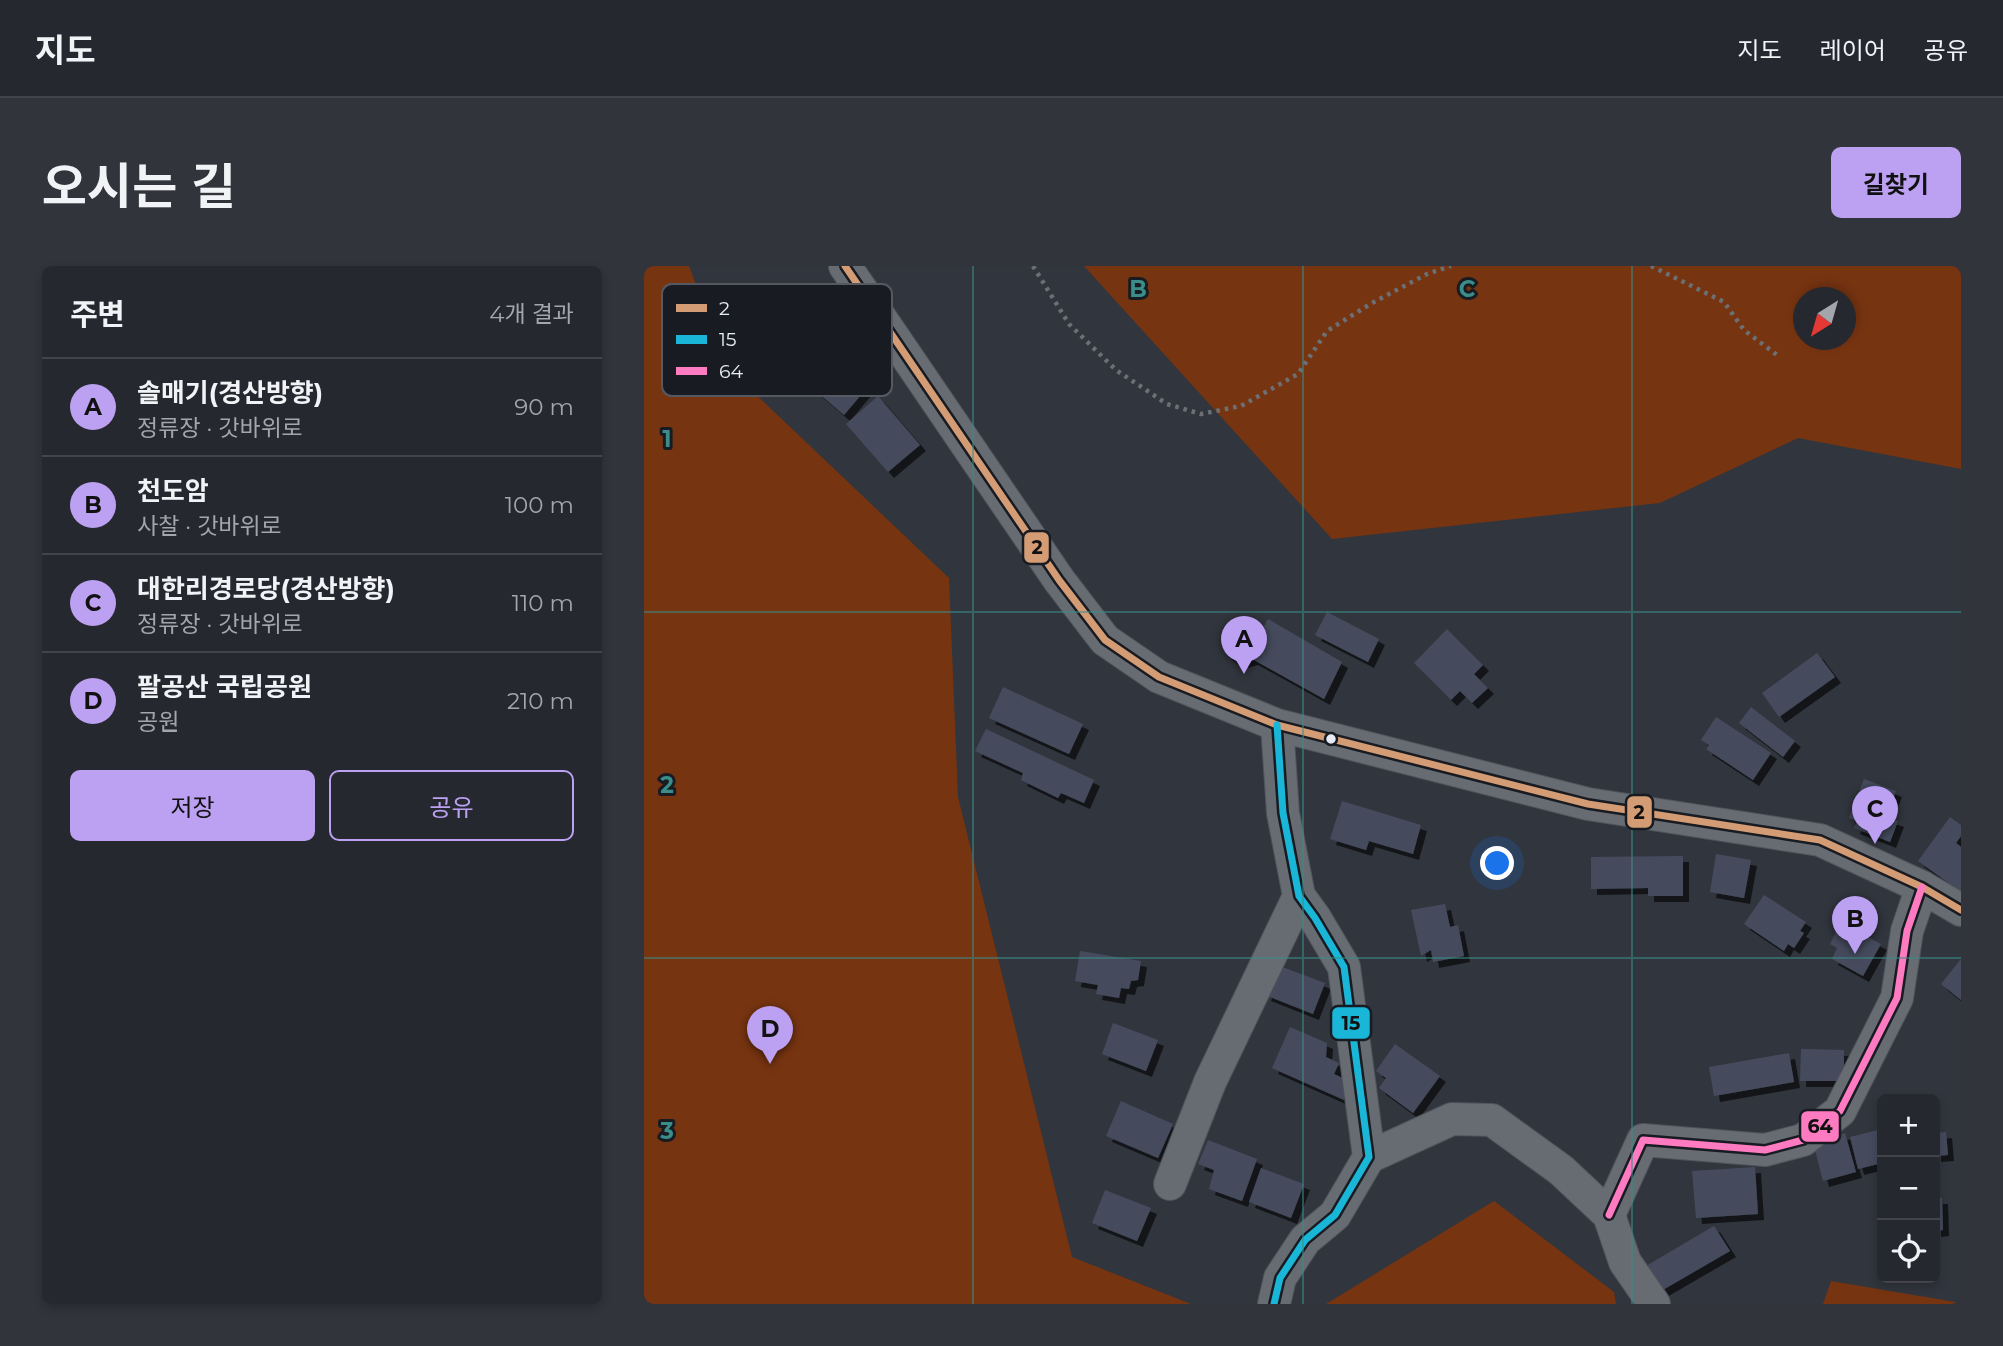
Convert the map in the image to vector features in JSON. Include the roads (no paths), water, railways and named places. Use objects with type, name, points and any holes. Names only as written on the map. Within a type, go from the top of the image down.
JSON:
[{"type":"street","points":[[845,266],[857,284]]},
{"type":"street","points":[[892,335],[1059,580],[1105,640],[1159,677],[1277,725],[1588,804],[1821,840],[1922,887],[1961,910]]},
{"type":"street","points":[[1277,725],[1283,813],[1299,896],[1344,967],[1369,1157]]},
{"type":"street","points":[[1609,1214],[1643,1140],[1765,1150],[1803,1140],[1840,1111],[1897,998],[1907,931],[1922,887]]},
{"type":"street","points":[[1170,1184],[1210,1082],[1299,896]]},
{"type":"street","points":[[1273,1304],[1280,1278],[1305,1241],[1335,1215],[1369,1157],[1452,1119],[1492,1120],[1561,1170],[1609,1214],[1625,1262],[1654,1304]]},
{"type":"place","name":"솔매기(경산방향)","points":[[1244,674]]},
{"type":"place","name":"대한리경로당(경산방향)","points":[[1875,844]]},
{"type":"place","name":"천도암","points":[[1855,954]]},
{"type":"place","name":"팔공산 국립공원","points":[[770,1064]]}]
